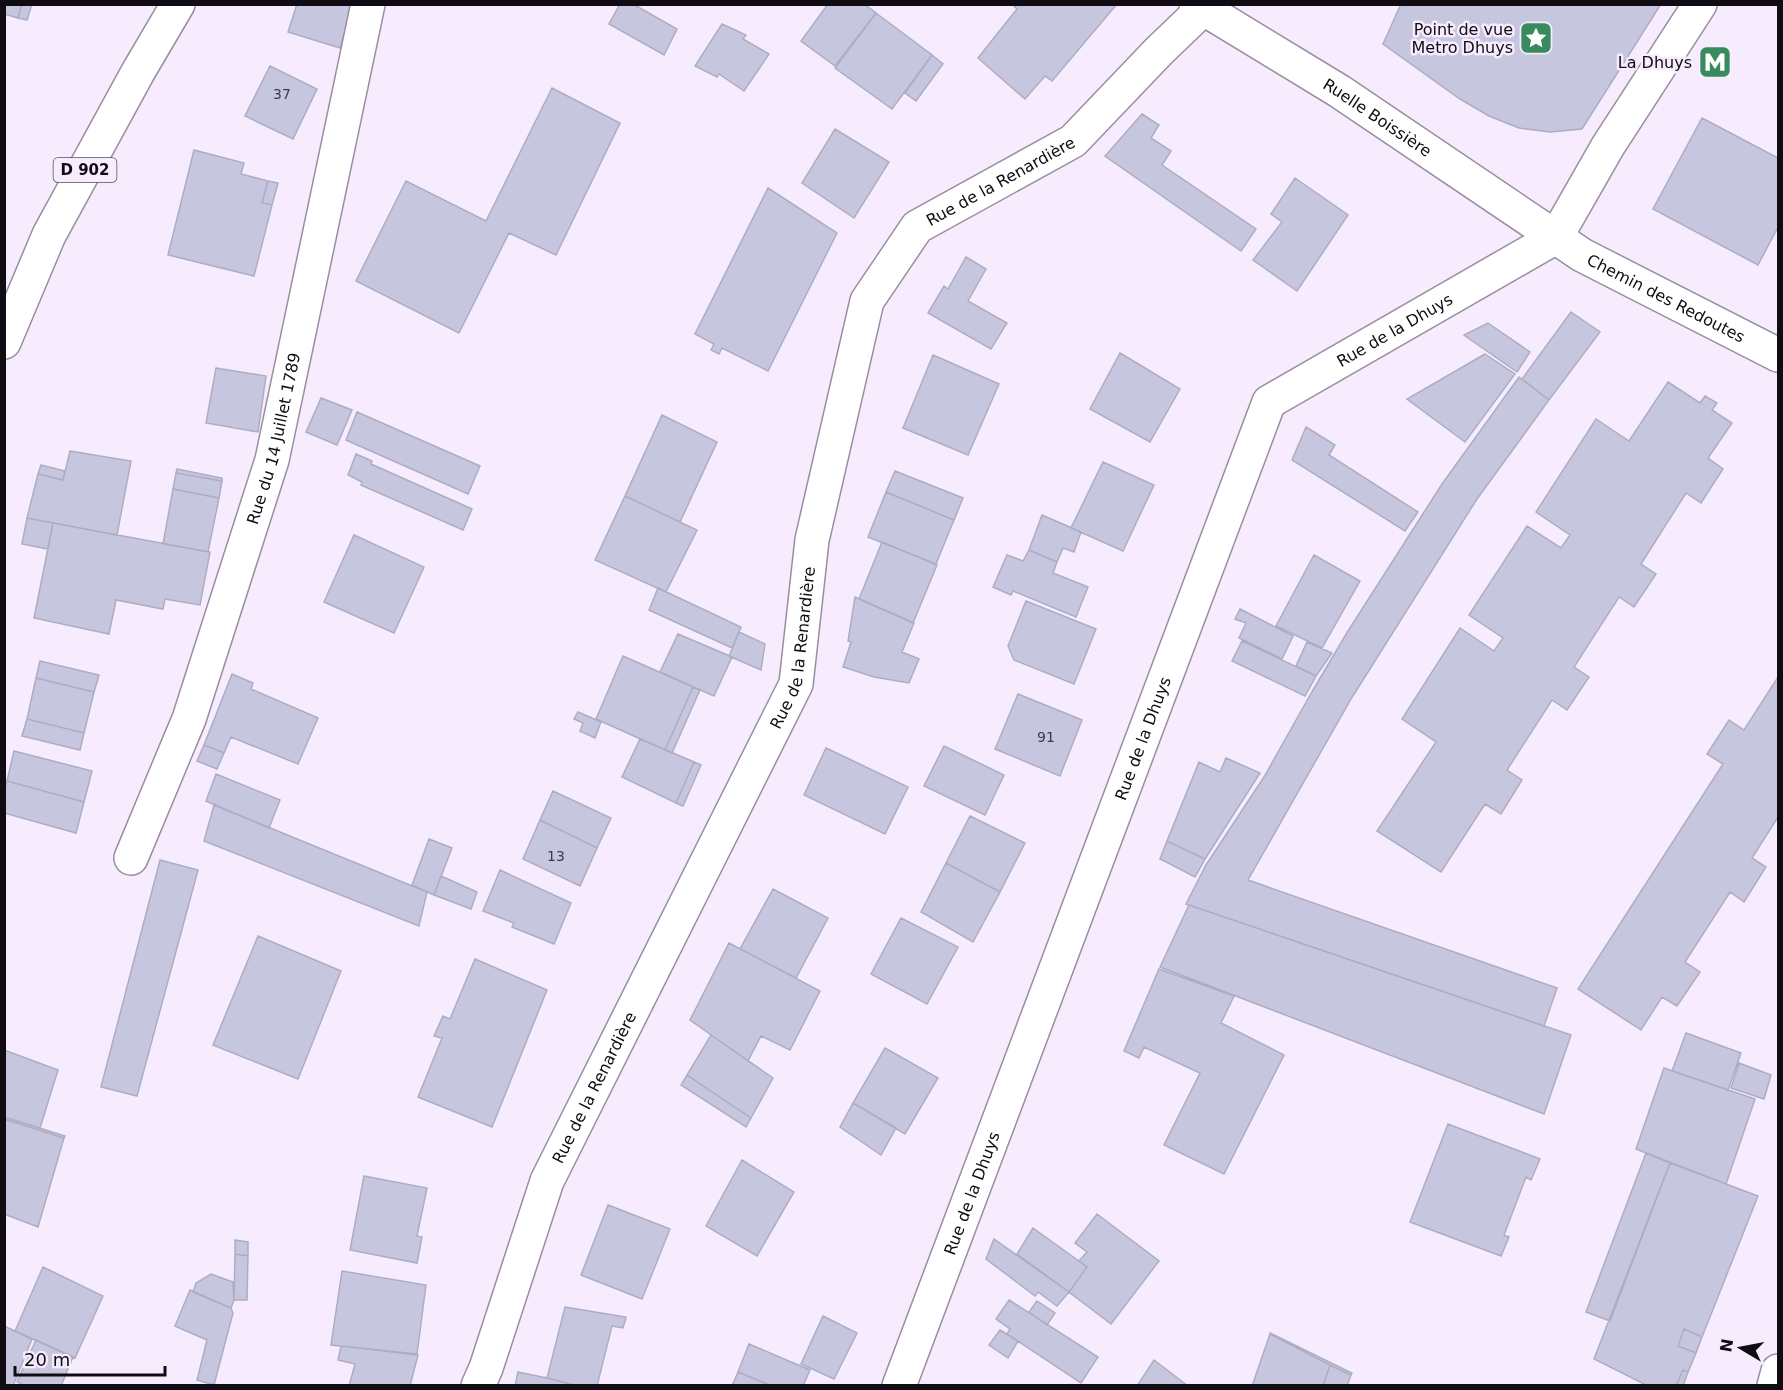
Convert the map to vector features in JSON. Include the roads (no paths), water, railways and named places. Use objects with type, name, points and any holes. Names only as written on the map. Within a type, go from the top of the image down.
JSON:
[{"type":"street","name":"D 902","points":[[4,342],[50,235],[138,72],[178,4]]},
{"type":"street","name":"Rue du 14 Juillet 1789","points":[[131,858],[189,719],[272,460],[368,4]]},
{"type":"street","points":[[1556,237],[1608,146],[1700,4]]},
{"type":"street","name":"Ruelle Boissière","points":[[1202,6],[1339,91],[1556,237]]},
{"type":"street","name":"Rue de la Renardière","points":[[478,1386],[486,1368],[547,1181],[796,684],[812,540],[867,301],[917,226],[1073,141],[1202,6]]},
{"type":"street","name":"Chemin des Redoutes","points":[[1556,237],[1582,255],[1779,355]]},
{"type":"street","name":"Rue de la Dhuys","points":[[899,1386],[1269,402],[1556,237]]},
{"type":"street","points":[[1774,1386],[1779,1371]]},
{"type":"place","name":"Point de vue Metro Dhuys","points":[[1536,38]]},
{"type":"place","name":"La Dhuys","points":[[1715,62]]}]
